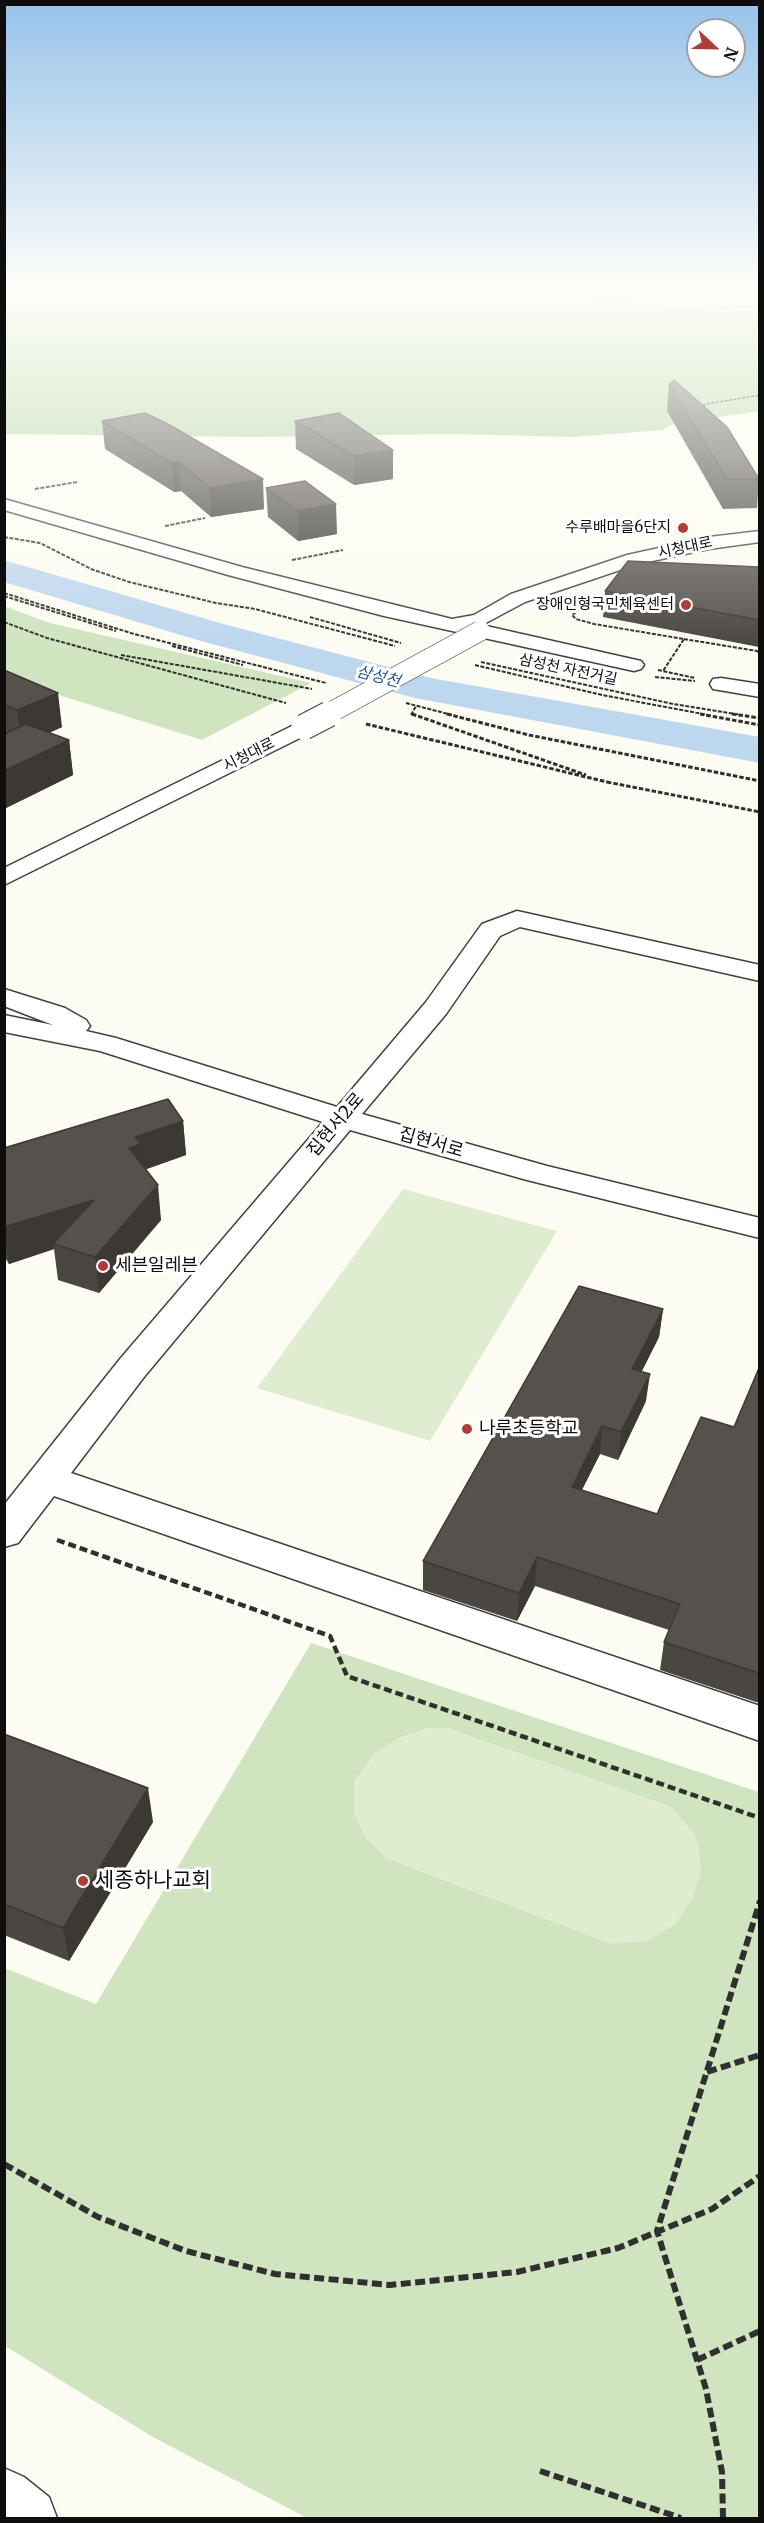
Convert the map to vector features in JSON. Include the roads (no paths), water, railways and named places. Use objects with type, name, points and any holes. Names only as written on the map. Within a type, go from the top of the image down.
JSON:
[{"type":"street","points":[[4,504],[224,568],[384,610],[634,665]]},
{"type":"street","name":"시청대로","points":[[4,878],[480,626],[519,598],[569,579],[634,559],[709,543],[759,536]]},
{"type":"street","name":"시청대로","points":[[4,860],[293,723],[455,624],[480,626]]},
{"type":"street","points":[[721,684],[759,691]]},
{"type":"street","name":"집현서2로","points":[[4,1533],[132,1368],[436,1008],[491,930],[517,918],[759,973]]},
{"type":"street","name":"집현서로","points":[[4,997],[55,1014],[106,1044]]},
{"type":"street","name":"집현서로","points":[[4,1023],[106,1044],[342,1118],[538,1173],[759,1228]]},
{"type":"street","points":[[47,1479],[759,1724]]},
{"type":"street","points":[[4,2497],[28,2518]]},
{"type":"waterway","name":"삼성천","points":[[4,571],[214,633],[429,690],[760,750]]},
{"type":"place","name":"수루배마을6단지","points":[[683,528]]},
{"type":"place","name":"장애인형국민체육센터","points":[[686,605]]},
{"type":"place","name":"세븐일레븐","points":[[103,1266]]},
{"type":"place","name":"나루초등학교","points":[[467,1429]]},
{"type":"place","name":"세종하나교회","points":[[83,1881]]}]
